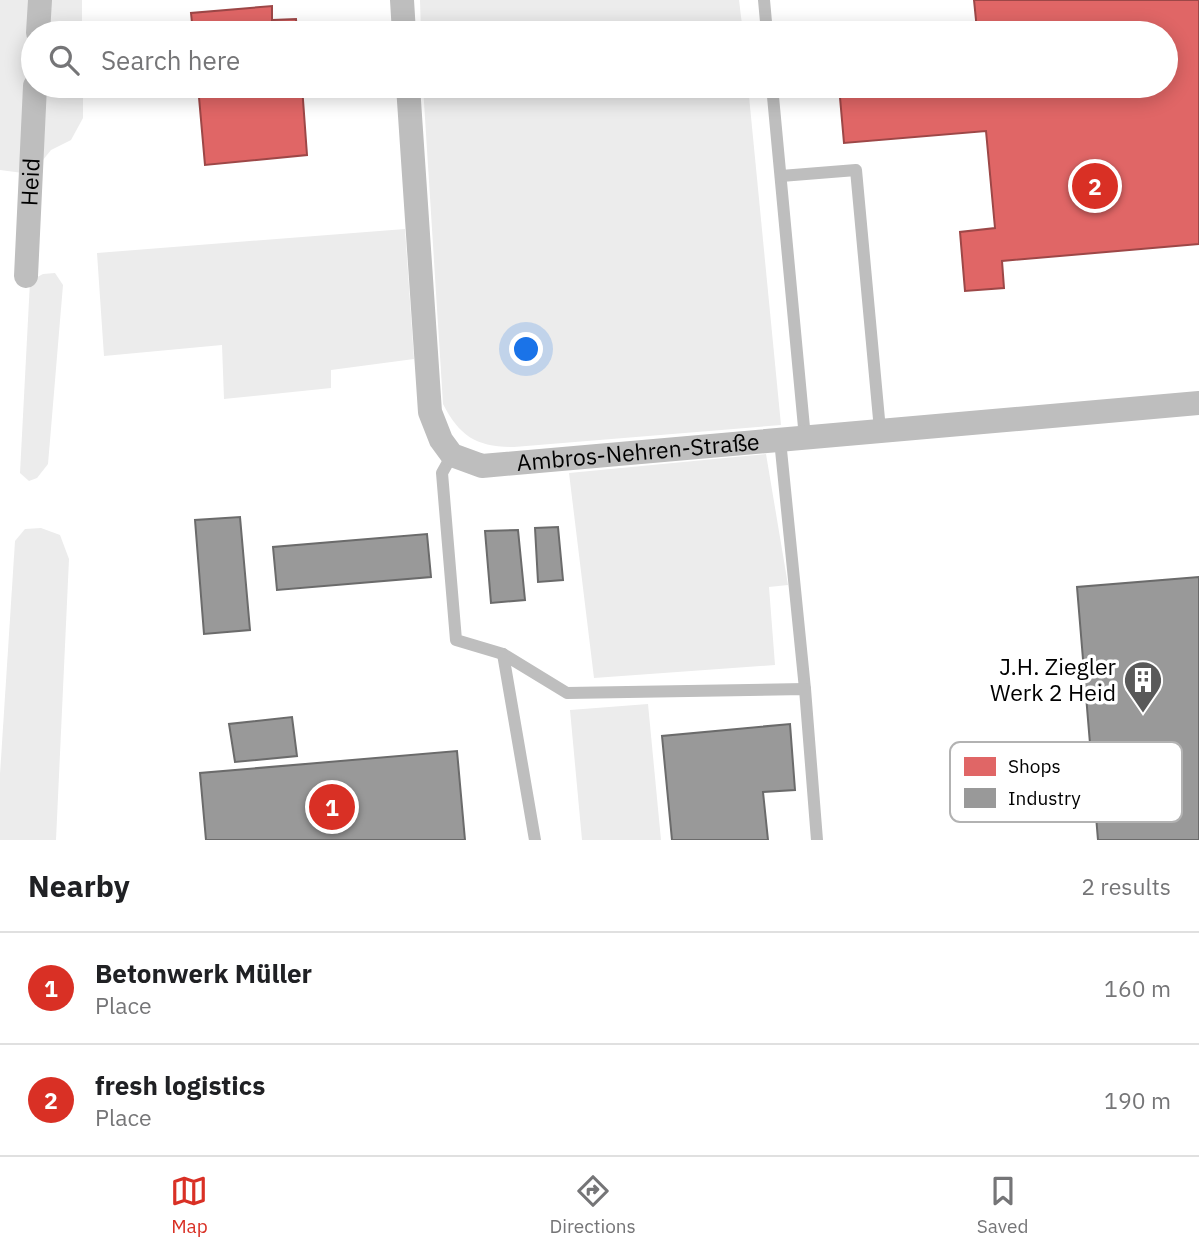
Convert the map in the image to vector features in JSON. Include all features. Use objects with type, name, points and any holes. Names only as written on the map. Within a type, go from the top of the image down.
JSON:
[{"type":"street","points":[[39,21],[40,0]]},
{"type":"street","points":[[402,0],[403,21]]},
{"type":"street","name":"Heid","points":[[26,276],[34,98]]},
{"type":"street","points":[[409,98],[430,412],[441,440],[453,455]]},
{"type":"street","name":"Ambros-Nehren-Straße","points":[[453,455],[482,466],[1199,403]]},
{"type":"lane","points":[[764,0],[766,21]]},
{"type":"lane","points":[[773,98],[781,176],[805,689],[817,840]]},
{"type":"lane","points":[[781,176],[856,170],[880,430]]},
{"type":"lane","points":[[453,455],[442,473],[456,640],[503,654],[567,693],[805,689]]},
{"type":"lane","points":[[503,654],[535,840]]},
{"type":"shaded area","points":[[0,0],[82,0],[82,21],[21,21],[21,98],[83,98],[83,118],[71,140],[51,150],[38,166],[23,173],[0,170]]},
{"type":"shaded area","points":[[420,0],[739,0],[742,21],[421,21]]},
{"type":"shaded area","points":[[424,98],[749,98],[781,425],[501,447],[471,438],[456,425],[443,404]]},
{"type":"shaded area","points":[[405,229],[414,359],[331,370],[331,388],[224,399],[222,345],[104,356],[97,253]]},
{"type":"shaded area","points":[[55,273],[63,285],[48,464],[37,478],[29,481],[20,473],[30,281],[43,274]]},
{"type":"shaded area","points":[[766,454],[788,585],[769,587],[775,665],[594,678],[569,473]]},
{"type":"shaded area","points":[[41,528],[60,535],[69,559],[56,840],[0,840],[0,774],[15,541],[25,529]]},
{"type":"shaded area","points":[[648,704],[661,840],[582,840],[570,710]]},
{"type":"building: Shops","points":[[974,0],[1199,0],[1199,244],[1002,261],[1004,288],[965,291],[960,232],[995,228],[986,131],[844,143],[840,98],[1178,98],[1178,21],[976,21]]},
{"type":"building: Shops","points":[[272,6],[272,20],[296,21],[192,21],[191,13]]},
{"type":"building: Shops","points":[[199,98],[303,98],[307,155],[205,165]]},
{"type":"building: Industry","points":[[240,517],[250,630],[204,634],[195,520]]},
{"type":"building: Industry","points":[[558,527],[563,580],[538,582],[535,528]]},
{"type":"building: Industry","points":[[518,530],[525,600],[491,603],[485,531]]},
{"type":"building: Industry","points":[[427,534],[431,577],[277,590],[273,547]]},
{"type":"building: Industry","name":"J.H. Ziegler Werk 2 Heid","points":[[1199,577],[1199,840],[1098,840],[1097,822],[1182,822],[1182,742],[1090,742],[1077,587]]},
{"type":"building: Industry","points":[[292,717],[297,756],[235,762],[229,724]]},
{"type":"building: Industry","points":[[790,724],[795,790],[763,792],[768,840],[672,840],[662,736]]},
{"type":"building: Industry","points":[[457,751],[465,840],[206,840],[200,773]]},
{"type":"place","name":"fresh logistics","points":[[1095,186]]},
{"type":"place","name":"J.H. Ziegler Werk 2 Heid","points":[[1143,714]]},
{"type":"place","name":"Betonwerk Müller","points":[[332,807]]}]
